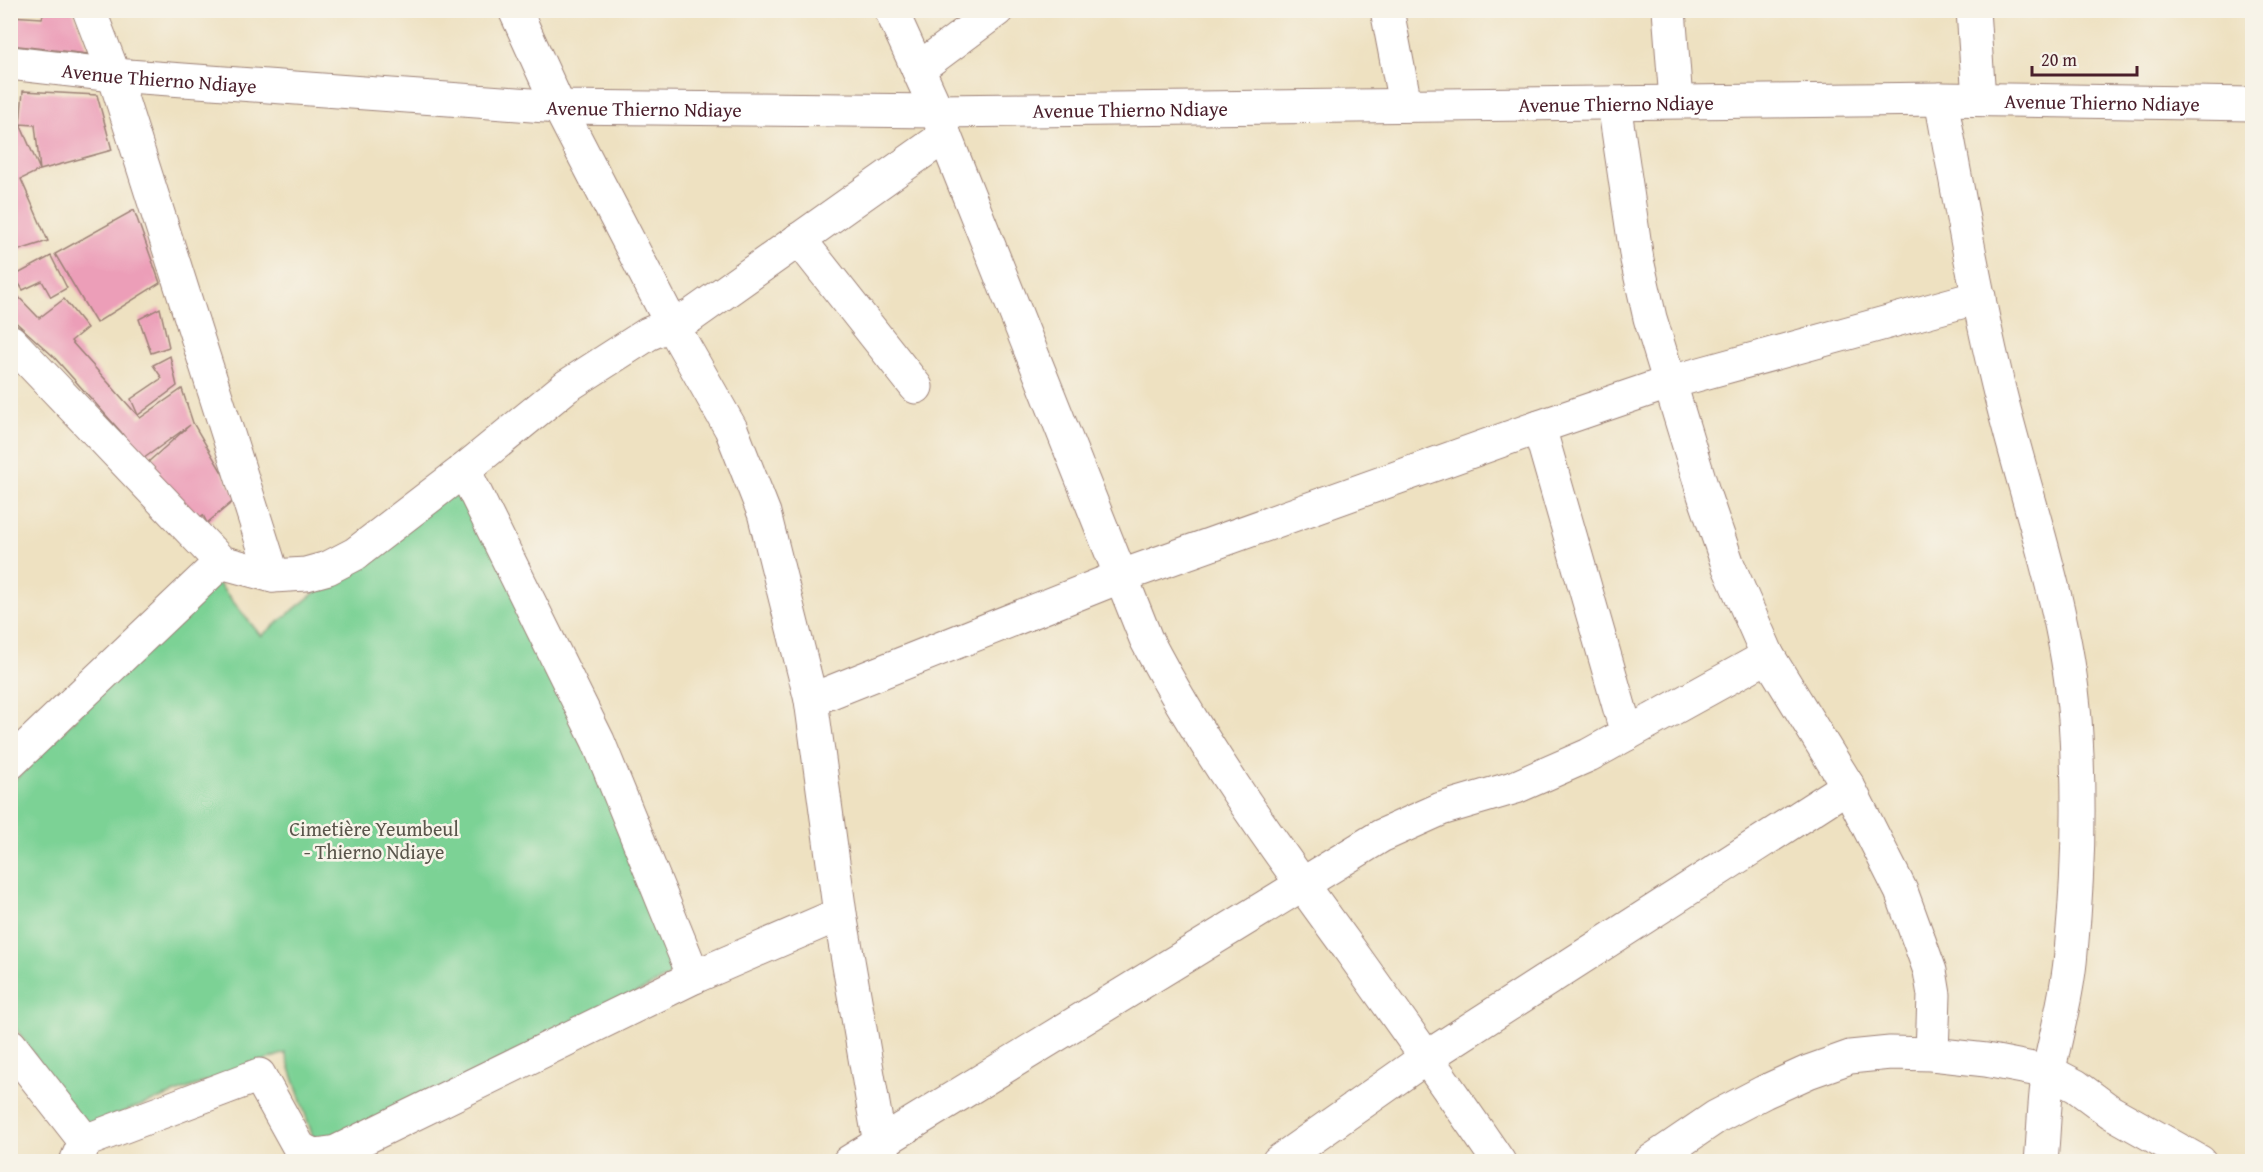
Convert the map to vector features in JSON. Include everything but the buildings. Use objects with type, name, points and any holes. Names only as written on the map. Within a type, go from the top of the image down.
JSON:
[{"type":"street","points":[[90,10],[114,75],[273,576]]},
{"type":"street","points":[[515,10],[559,107],[671,323],[730,429],[764,513],[811,700],[840,914],[884,1152]]},
{"type":"street","points":[[891,10],[941,124],[1146,639],[1201,737],[1303,886],[1499,1161]]},
{"type":"street","points":[[918,69],[997,10]]},
{"type":"street","points":[[1387,10],[1405,104]]},
{"type":"street","points":[[1669,10],[1676,101]]},
{"type":"street","points":[[1973,10],[1979,99]]},
{"type":"street","name":"Avenue Thierno Ndiaye","points":[[10,63],[114,75],[559,107],[941,124],[1405,104],[1941,99],[2253,104]]},
{"type":"street","points":[[1941,99],[1997,381],[2060,614],[2076,735],[2077,841],[2071,954],[2062,1017],[2049,1072],[2041,1161]]},
{"type":"street","points":[[1614,103],[1637,260],[1650,318],[1728,566],[1768,656],[1848,786],[1901,891],[1930,972],[1934,995],[1932,1054]]},
{"type":"street","points":[[10,341],[221,562],[273,576],[306,574],[328,568],[355,554],[567,387],[648,334],[691,316],[799,239],[941,124]]},
{"type":"street","points":[[799,239],[916,387]]},
{"type":"street","points":[[811,700],[1122,576],[1539,427],[1671,382],[1979,297]]},
{"type":"street","points":[[1539,427],[1627,734]]},
{"type":"street","points":[[464,470],[597,741],[694,977]]},
{"type":"street","points":[[10,763],[221,562]]},
{"type":"street","points":[[849,1161],[884,1152],[1354,852],[1403,824],[1441,809],[1516,787],[1589,755],[1768,656]]},
{"type":"street","points":[[1278,1161],[1427,1057],[1848,786]]},
{"type":"street","points":[[10,1045],[81,1151],[259,1075],[299,1147],[306,1153],[318,1156],[349,1154],[694,977],[840,914]]},
{"type":"street","points":[[1650,1161],[1738,1105],[1808,1072],[1850,1057],[1890,1053],[1932,1054],[1986,1060],[2049,1072],[2076,1086],[2111,1112],[2200,1161]]},
{"type":"green space","name":"Cimetière Yeumbeul - Thierno Ndiaye","points":[[468,469],[683,969],[437,1097],[315,1143],[285,1053],[85,1126],[11,1022],[10,785],[214,578],[261,636]]}]
